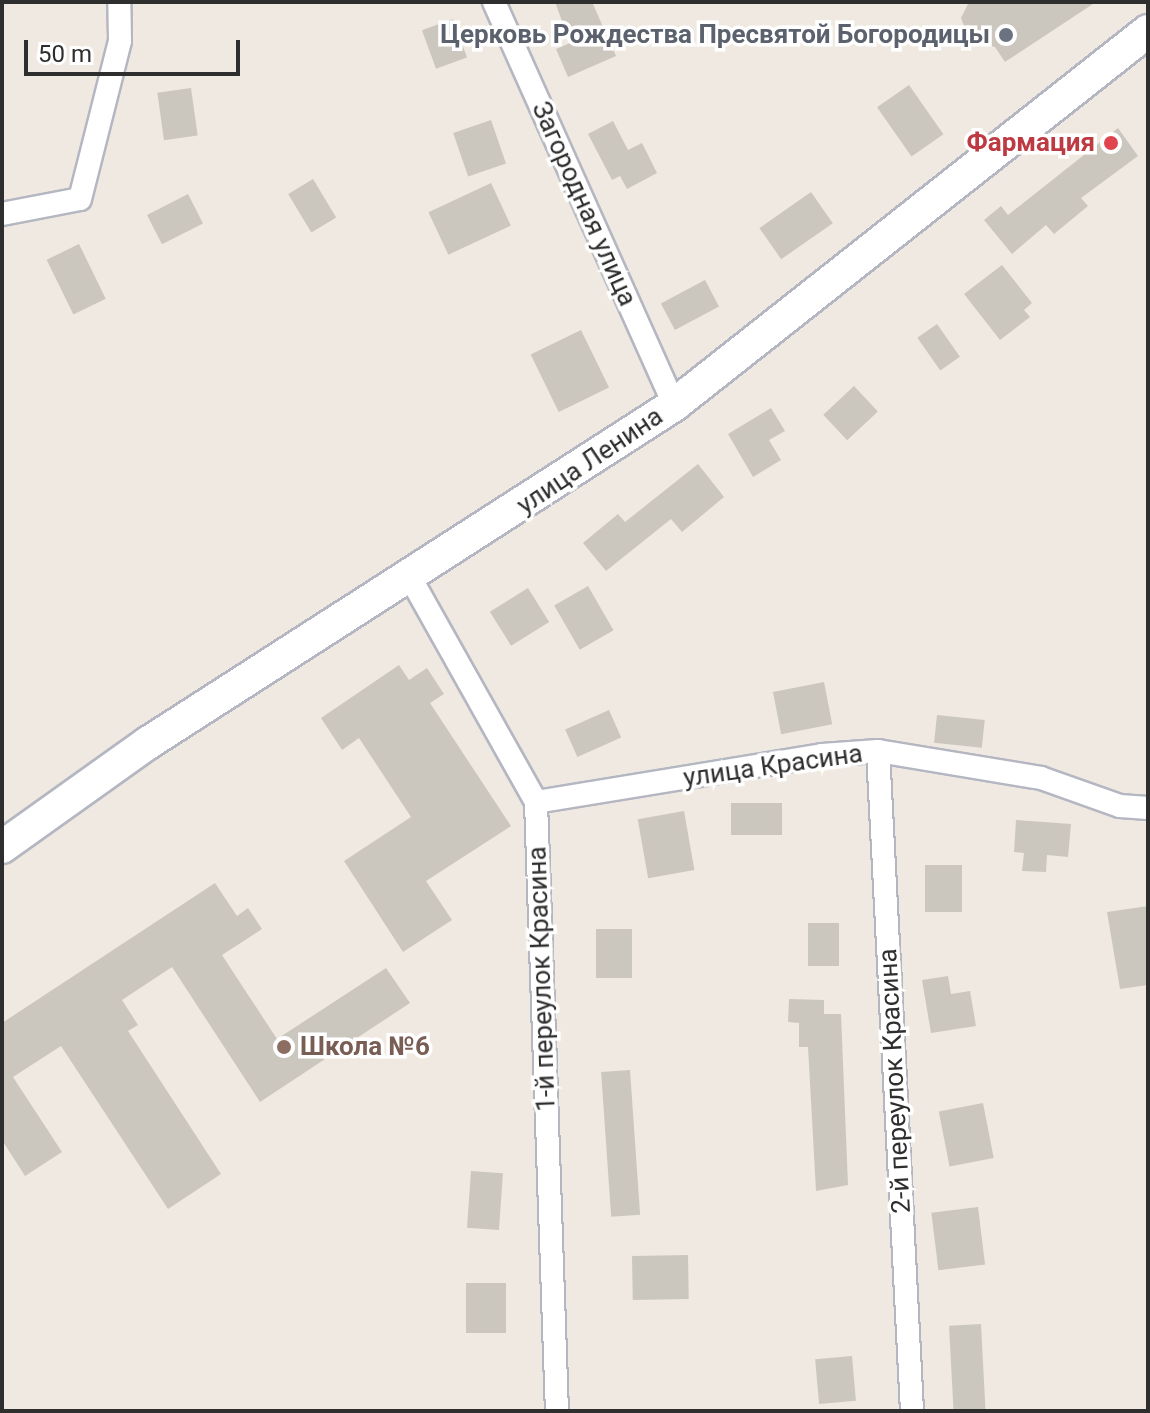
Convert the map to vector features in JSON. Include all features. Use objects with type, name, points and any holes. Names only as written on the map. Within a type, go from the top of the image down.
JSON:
[{"type":"main road","name":"улица Ленина","points":[[2,847],[148,743],[411,579],[674,405],[1148,31]]},
{"type":"street","points":[[2,214],[80,199],[120,41],[119,2]]},
{"type":"street","name":"Загородная улица","points":[[494,2],[674,405]]},
{"type":"street","name":"1-й переулок Красина","points":[[411,579],[536,802],[557,1411]]},
{"type":"street","name":"улица Красина","points":[[536,802],[822,755],[878,751],[1041,778],[1120,806],[1148,808]]},
{"type":"street","name":"2-й переулок Красина","points":[[878,751],[912,1411]]},
{"type":"building","points":[[555,2],[592,2],[616,56],[568,77],[556,49],[570,43]]},
{"type":"building","name":"Церковь Рождества Пресвятой Богородицы","points":[[969,2],[1096,2],[1005,62],[995,47],[970,42],[961,18]]},
{"type":"building","points":[[453,19],[467,58],[436,69],[422,30]]},
{"type":"building","points":[[909,85],[943,134],[911,157],[877,107]]},
{"type":"building","points":[[191,88],[198,136],[164,140],[157,93]]},
{"type":"building","points":[[491,120],[506,163],[468,177],[453,133]]},
{"type":"building","points":[[613,121],[628,150],[642,143],[657,173],[627,189],[620,176],[612,180],[588,134]]},
{"type":"building","points":[[1118,128],[1138,156],[1081,198],[1088,206],[1054,234],[1046,225],[1012,254],[984,220],[1001,206],[1008,215]]},
{"type":"building","points":[[313,179],[336,218],[311,233],[288,194]]},
{"type":"building","points":[[491,183],[511,226],[448,255],[428,212]]},
{"type":"building","points":[[811,192],[833,223],[781,259],[759,228]]},
{"type":"building","points":[[188,194],[203,223],[162,244],[147,215]]},
{"type":"building","points":[[79,244],[106,299],[73,315],[47,260]]},
{"type":"building","points":[[1002,265],[1032,303],[1024,310],[1030,317],[1000,340],[964,294]]},
{"type":"building","points":[[705,280],[719,306],[675,330],[661,303]]},
{"type":"building","points":[[937,324],[960,357],[940,371],[917,338]]},
{"type":"building","points":[[581,330],[609,388],[559,412],[531,355]]},
{"type":"building","points":[[854,386],[878,412],[847,440],[823,415]]},
{"type":"building","points":[[771,408],[785,431],[769,440],[781,460],[753,477],[728,434]]},
{"type":"building","points":[[698,464],[724,497],[682,532],[671,519],[606,571],[583,543],[618,514],[625,522]]},
{"type":"building","points":[[588,586],[614,630],[580,650],[554,606]]},
{"type":"building","points":[[528,588],[549,622],[511,646],[490,612]]},
{"type":"building","points":[[399,665],[409,680],[427,668],[444,694],[430,703],[511,826],[426,881],[452,920],[403,952],[344,861],[411,817],[359,738],[342,750],[321,718]]},
{"type":"building","points":[[824,682],[832,724],[781,734],[773,692]]},
{"type":"building","points":[[609,710],[621,737],[577,757],[565,730]]},
{"type":"building","points":[[937,715],[985,720],[982,748],[934,743]]},
{"type":"building","points":[[731,803],[782,803],[782,835],[731,835]]},
{"type":"building","points":[[684,811],[694,870],[648,878],[638,819]]},
{"type":"building","points":[[1016,820],[1071,824],[1068,857],[1047,855],[1046,872],[1022,871],[1024,853],[1014,852]]},
{"type":"building","points":[[925,865],[962,865],[962,912],[925,912]]},
{"type":"building","name":"Школа №6","points":[[215,883],[237,916],[248,908],[262,929],[222,955],[277,1039],[386,968],[410,1003],[260,1102],[172,967],[122,1000],[138,1025],[128,1031],[221,1174],[168,1209],[61,1046],[13,1077],[62,1152],[25,1176],[2,1140],[2,1023]]},
{"type":"building","points":[[1148,906],[1148,985],[1120,989],[1107,912]]},
{"type":"building","points":[[808,923],[839,923],[839,966],[808,966]]},
{"type":"building","points":[[596,929],[632,929],[632,978],[596,978]]},
{"type":"building","points":[[948,976],[951,994],[970,991],[976,1026],[931,1033],[922,980]]},
{"type":"building","points":[[789,999],[824,1000],[824,1014],[841,1014],[848,1185],[816,1191],[808,1047],[799,1047],[799,1023],[788,1022]]},
{"type":"building","points":[[630,1070],[640,1215],[611,1217],[601,1072]]},
{"type":"building","points":[[983,1103],[994,1158],[950,1167],[939,1112]]},
{"type":"building","points":[[471,1171],[503,1173],[499,1230],[467,1228]]},
{"type":"building","points":[[978,1207],[985,1265],[938,1270],[931,1213]]},
{"type":"building","points":[[688,1255],[689,1299],[633,1300],[632,1256]]},
{"type":"building","points":[[466,1283],[506,1283],[506,1333],[466,1333]]},
{"type":"building","points":[[981,1324],[986,1411],[954,1411],[949,1326]]},
{"type":"building","points":[[852,1356],[856,1401],[819,1404],[815,1359]]},
{"type":"place","name":"Церковь Рождества Пресвятой Богородицы","points":[[1006,35]]},
{"type":"place","name":"Фармация","points":[[1111,143]]},
{"type":"place","name":"Школа №6","points":[[284,1047]]}]
